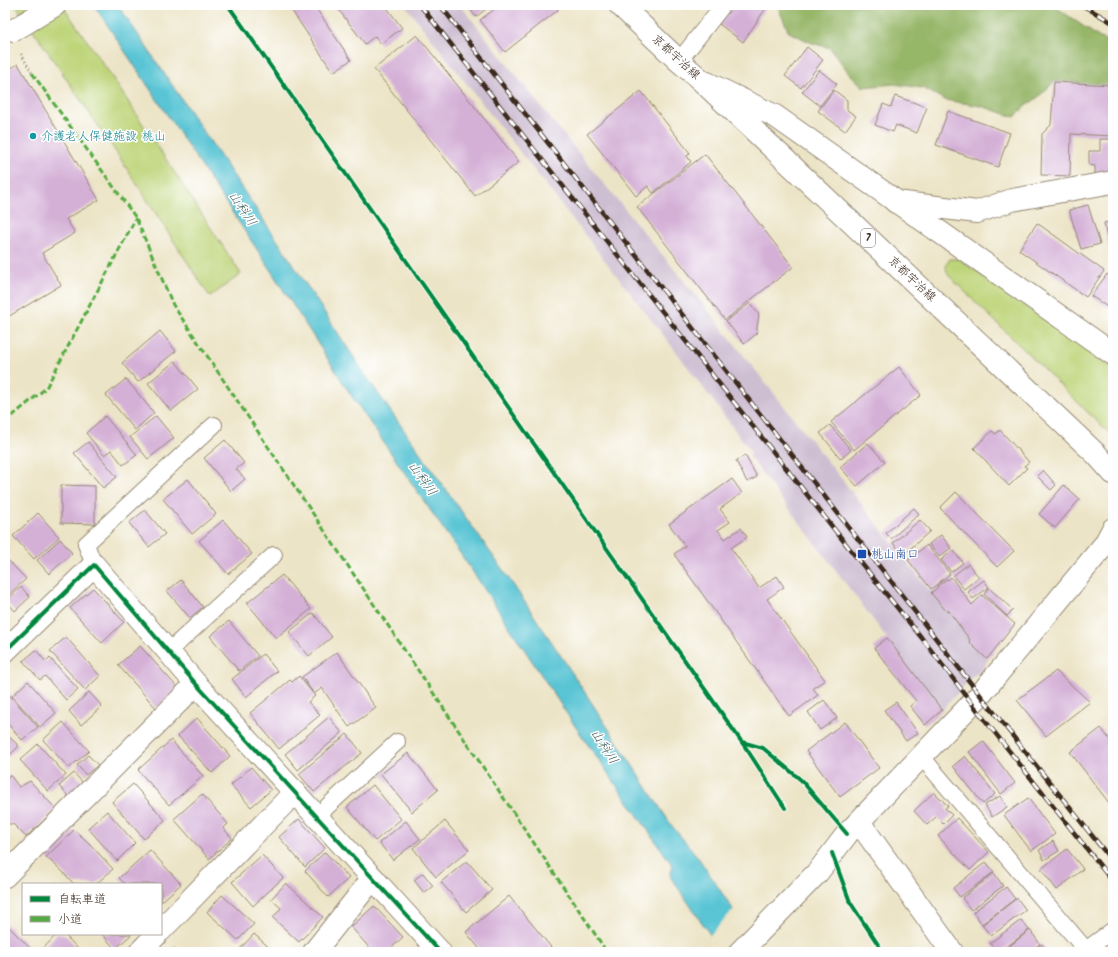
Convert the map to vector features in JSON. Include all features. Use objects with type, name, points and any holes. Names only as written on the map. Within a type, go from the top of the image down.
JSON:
[{"type":"street","points":[[10,33],[55,5]]},
{"type":"street","name":"京都宇治線","points":[[620,5],[1097,454],[1113,473]]},
{"type":"street","points":[[702,81],[775,116],[1113,354]]},
{"type":"street","points":[[896,202],[977,212],[1012,200],[1113,182]]},
{"type":"street","points":[[740,952],[818,872],[858,822],[980,695],[1105,544],[1113,529]]},
{"type":"street","points":[[5,651],[94,565],[196,684],[440,952]]},
{"type":"street","points":[[5,876],[196,684]]},
{"type":"street","points":[[162,929],[295,792]]},
{"type":"street","points":[[858,822],[952,952]]},
{"type":"street","points":[[314,952],[374,878]]},
{"type":"street","points":[[140,952],[156,935]]},
{"type":"lane","points":[[679,61],[724,5]]},
{"type":"lane","points":[[94,565],[86,544],[214,425]]},
{"type":"lane","points":[[169,651],[274,555]]},
{"type":"lane","points":[[317,816],[397,742]]},
{"type":"lane","points":[[921,756],[1086,950],[1113,930]]},
{"type":"shaded area","points":[[405,5],[460,5],[554,123],[715,319],[930,591],[950,576],[972,605],[982,595],[1015,624],[988,659],[984,668],[972,677],[942,710],[925,725],[910,706],[915,701],[874,648],[887,638],[749,456],[752,453],[678,354]]},
{"type":"green space","points":[[16,5],[62,5],[106,68],[241,274],[210,297],[112,146]]},
{"type":"green space","points":[[777,5],[1053,5],[1100,38],[1113,44],[1113,85],[1099,88],[1071,81],[1054,82],[1036,99],[1025,106],[1015,117],[981,106],[945,100],[923,88],[894,84],[863,87],[849,73],[830,48],[812,43],[789,32]]},
{"type":"green space","points":[[950,259],[959,259],[1113,368],[1113,437],[949,276],[946,267]]},
{"type":"water","name":"山科川","points":[[94,5],[118,5],[279,243],[370,382],[512,583],[672,826],[697,856],[762,952],[722,952],[670,876],[673,866],[575,726],[475,575],[353,398],[264,260]]},
{"type":"pier","points":[[735,908],[764,952],[719,952],[709,936]]},
{"type":"building","points":[[288,5],[314,5],[351,60],[333,72]]},
{"type":"building","points":[[335,5],[385,5],[402,28],[381,44],[375,36],[365,44]]},
{"type":"building","points":[[467,5],[491,5],[476,17]]},
{"type":"building","points":[[500,5],[554,5],[558,10],[505,52],[480,20]]},
{"type":"building","points":[[732,5],[768,5],[743,42],[719,24]]},
{"type":"building","points":[[417,35],[519,162],[475,196],[374,69]]},
{"type":"building","points":[[807,47],[823,60],[801,88],[785,76]]},
{"type":"building","name":"介護老人保健施設 桃山","points":[[18,64],[99,200],[66,219],[75,233],[42,253],[61,285],[6,318],[5,72]]},
{"type":"building","points":[[819,70],[837,84],[820,106],[802,92]]},
{"type":"building","points":[[1054,82],[1112,85],[1113,136],[1071,134],[1070,176],[1041,175],[1042,134],[1051,125]]},
{"type":"building","points":[[834,90],[847,100],[847,110],[856,116],[845,131],[818,111]]},
{"type":"building","points":[[641,91],[690,153],[687,156],[691,162],[653,193],[648,186],[636,196],[587,134]]},
{"type":"building","points":[[895,96],[927,107],[917,133],[896,125],[893,132],[875,125],[883,104],[891,107]]},
{"type":"building","points":[[948,111],[1010,133],[998,167],[936,145]]},
{"type":"building","points":[[1100,139],[1113,139],[1113,173],[1095,175],[1095,166],[1089,165],[1089,151],[1100,151]]},
{"type":"building","points":[[705,154],[793,267],[725,320],[637,207]]},
{"type":"building","points":[[1088,205],[1100,244],[1081,249],[1069,210]]},
{"type":"building","points":[[1113,221],[1113,248],[1109,248],[1104,223]]},
{"type":"building","points":[[1037,223],[1104,271],[1086,297],[1019,250]]},
{"type":"building","points":[[1107,274],[1113,279],[1113,302],[1109,308],[1091,296]]},
{"type":"building","points":[[750,303],[759,315],[756,334],[744,344],[726,321]]},
{"type":"building","points":[[160,331],[176,351],[138,382],[122,363]]},
{"type":"building","points":[[175,361],[198,389],[171,411],[148,383]]},
{"type":"building","points":[[899,367],[921,395],[854,450],[831,422]]},
{"type":"building","points":[[126,379],[154,413],[135,430],[106,395]]},
{"type":"building","points":[[105,416],[137,455],[123,465],[111,450],[104,455],[86,433]]},
{"type":"building","points":[[156,416],[174,438],[148,459],[130,437]]},
{"type":"building","points":[[830,425],[851,450],[841,459],[820,433]]},
{"type":"building","points":[[1000,430],[1029,462],[1024,466],[1027,468],[1009,486],[974,448],[992,431],[996,434]]},
{"type":"building","points":[[225,440],[244,463],[236,469],[245,479],[231,491],[204,458]]},
{"type":"building","points":[[88,442],[117,477],[103,488],[74,453]]},
{"type":"building","points":[[868,443],[885,462],[857,486],[840,467]]},
{"type":"building","points":[[745,455],[757,477],[747,482],[736,461]]},
{"type":"building","points":[[1043,470],[1056,485],[1051,490],[1037,476]]},
{"type":"building","points":[[188,479],[216,514],[192,534],[163,499]]},
{"type":"building","points":[[732,479],[742,493],[720,509],[730,522],[718,530],[725,539],[741,528],[747,537],[731,548],[759,588],[777,576],[784,587],[767,599],[825,680],[813,688],[818,695],[789,716],[674,554],[685,546],[669,524]]},
{"type":"building","points":[[61,485],[95,486],[95,524],[61,523]]},
{"type":"building","points":[[1064,485],[1080,499],[1055,528],[1039,514]]},
{"type":"building","points":[[956,492],[1014,551],[997,567],[940,508]]},
{"type":"building","points":[[914,508],[919,514],[891,539],[886,533]]},
{"type":"building","points":[[145,510],[165,534],[149,547],[129,523]]},
{"type":"building","points":[[38,513],[59,537],[34,559],[13,536]]},
{"type":"building","points":[[223,520],[252,554],[228,574],[199,541]]},
{"type":"building","points":[[920,520],[930,531],[903,555],[893,543]]},
{"type":"building","points":[[941,535],[951,548],[939,557],[929,544]]},
{"type":"building","points":[[60,539],[72,553],[49,574],[37,560]]},
{"type":"building","points":[[927,545],[950,574],[931,589],[908,560]]},
{"type":"building","points":[[953,550],[963,563],[951,572],[941,560]]},
{"type":"building","points":[[5,557],[26,579],[5,598]]},
{"type":"building","points":[[968,564],[979,577],[964,589],[953,576]]},
{"type":"building","points":[[282,575],[311,609],[276,638],[247,603]]},
{"type":"building","points":[[951,577],[972,605],[982,595],[1015,624],[987,659],[973,646],[948,610],[946,611],[931,593],[938,587],[937,586]]},
{"type":"building","points":[[181,580],[203,607],[190,618],[167,591]]},
{"type":"building","points":[[984,580],[989,587],[973,599],[968,592]]},
{"type":"building","points":[[21,587],[30,597],[15,611],[6,601]]},
{"type":"building","points":[[93,588],[124,622],[102,643],[70,608]]},
{"type":"building","points":[[989,588],[1013,610],[1007,616],[984,594]]},
{"type":"building","points":[[313,613],[332,637],[309,656],[289,632]]},
{"type":"building","points":[[229,621],[258,656],[239,671],[210,636]]},
{"type":"building","points":[[66,637],[100,676],[85,690],[50,651]]},
{"type":"building","points":[[887,638],[942,710],[925,725],[910,706],[916,701],[874,648]]},
{"type":"building","points":[[140,646],[178,688],[156,708],[118,665]]},
{"type":"building","points":[[36,650],[46,662],[50,658],[78,689],[66,700],[45,676],[40,680],[23,661]]},
{"type":"building","points":[[337,652],[376,708],[349,727],[322,688],[314,694],[302,677]]},
{"type":"building","points":[[263,654],[277,671],[246,697],[232,679]]},
{"type":"building","points":[[1056,671],[1090,702],[1046,736],[1017,700]]},
{"type":"building","points":[[299,676],[315,696],[308,702],[320,715],[279,749],[250,713],[290,680],[292,682]]},
{"type":"building","points":[[28,681],[56,713],[40,727],[12,696]]},
{"type":"building","points":[[5,690],[38,727],[22,740],[5,721]]},
{"type":"building","points":[[89,692],[102,706],[81,725],[69,711]]},
{"type":"building","points":[[824,700],[837,718],[820,730],[808,712]]},
{"type":"building","points":[[896,702],[918,733],[906,741],[884,710]]},
{"type":"building","points":[[329,717],[342,733],[298,770],[285,754]]},
{"type":"building","points":[[197,718],[230,756],[212,773],[178,736]]},
{"type":"building","points":[[63,722],[89,751],[69,768],[43,740]]},
{"type":"building","points":[[845,722],[879,768],[840,797],[806,751]]},
{"type":"building","points":[[1101,728],[1113,744],[1113,808],[1070,752]]},
{"type":"building","points":[[5,733],[19,746],[5,760]]},
{"type":"building","points":[[347,734],[362,753],[314,792],[299,774]]},
{"type":"building","points":[[171,740],[203,776],[169,805],[138,770]]},
{"type":"building","points":[[983,741],[1015,783],[1001,794],[969,752]]},
{"type":"building","points":[[38,744],[66,775],[48,791],[20,760]]},
{"type":"building","points":[[408,753],[438,790],[412,812],[381,774]]},
{"type":"building","points":[[88,755],[98,765],[86,775],[77,765]]},
{"type":"building","points":[[965,756],[995,794],[983,804],[953,766]]},
{"type":"building","points":[[251,767],[271,790],[251,807],[231,785]]},
{"type":"building","points":[[74,773],[84,784],[70,798],[59,786]]},
{"type":"building","points":[[10,775],[19,787],[30,781],[56,809],[26,837],[13,824],[9,824],[5,820],[5,780]]},
{"type":"building","points":[[133,784],[165,820],[144,839],[112,802]]},
{"type":"building","points":[[373,785],[401,819],[375,841],[347,807]]},
{"type":"building","points":[[934,792],[948,806],[945,808],[952,815],[943,824],[936,817],[927,825],[914,811]]},
{"type":"building","points":[[202,794],[228,824],[223,828],[232,838],[209,859],[174,819]]},
{"type":"building","points":[[1000,796],[1007,807],[992,817],[985,805]]},
{"type":"building","points":[[1028,798],[1055,834],[1031,851],[1004,815]]},
{"type":"building","points":[[107,811],[135,843],[117,861],[88,828]]},
{"type":"building","points":[[957,818],[989,852],[970,870],[938,836]]},
{"type":"building","points":[[299,819],[325,848],[305,867],[279,837]]},
{"type":"building","points":[[406,821],[420,839],[393,860],[379,843]]},
{"type":"building","points":[[445,821],[469,850],[436,877],[413,848]]},
{"type":"building","points":[[74,830],[89,843],[113,869],[97,883],[73,883],[46,857]]},
{"type":"building","points":[[1053,841],[1059,851],[1044,860],[1039,850]]},
{"type":"building","points":[[1067,849],[1083,869],[1057,890],[1041,869]]},
{"type":"building","points":[[150,850],[181,884],[162,901],[162,883],[124,883],[119,878]]},
{"type":"building","points":[[325,852],[349,878],[328,897],[305,871]]},
{"type":"building","points":[[262,855],[283,878],[253,906],[232,882]]},
{"type":"building","points":[[467,861],[492,890],[466,912],[441,882]]},
{"type":"building","points":[[986,862],[994,872],[960,897],[953,888]]},
{"type":"building","points":[[423,873],[433,886],[424,893],[414,880]]},
{"type":"building","points":[[994,873],[1003,886],[971,910],[962,898]]},
{"type":"building","points":[[286,883],[323,917],[299,942],[273,918],[281,908],[271,899]]},
{"type":"building","points":[[1006,887],[1015,899],[982,924],[973,912]]},
{"type":"building","points":[[222,895],[254,924],[238,940],[207,912]]},
{"type":"building","points":[[509,896],[555,952],[482,952],[466,932]]},
{"type":"building","points":[[1017,898],[1026,910],[991,936],[982,925]]},
{"type":"building","points":[[374,906],[403,937],[387,952],[373,952],[351,927]]},
{"type":"building","points":[[1021,920],[1029,930],[1000,952],[997,952],[990,943]]},
{"type":"building","points":[[5,923],[30,948],[27,952],[23,952],[18,949],[15,952],[5,952]]},
{"type":"building","points":[[1030,930],[1040,944],[1029,952],[1002,952]]},
{"type":"building","points":[[254,934],[274,952],[237,952]]},
{"type":"building","points":[[56,935],[65,935],[81,952],[40,952]]},
{"type":"building","points":[[103,935],[131,935],[115,949]]},
{"type":"building","points":[[1042,944],[1048,952],[1031,952]]},
{"type":"building","points":[[174,948],[178,952],[171,952]]},
{"type":"railway","points":[[420,5],[921,637],[1113,882]]},
{"type":"railway","points":[[440,5],[973,686],[1113,862]]},
{"type":"railway","points":[[1082,5],[1113,23]]},
{"type":"marked path","points":[[32,73],[136,218],[173,305],[603,946],[604,952]]},
{"type":"marked path","points":[[5,422],[46,388],[136,218]]},
{"type":"cycle path","points":[[228,5],[748,751],[785,808]]},
{"type":"cycle path","points":[[5,651],[94,565],[196,684],[440,952]]},
{"type":"cycle path","points":[[742,742],[763,748],[801,780],[847,834]]},
{"type":"cycle path","points":[[832,853],[850,902],[883,952]]},
{"type":"place","name":"介護老人保健施設 桃山","points":[[33,136]]},
{"type":"place","name":"桃山南口","points":[[862,554]]}]
